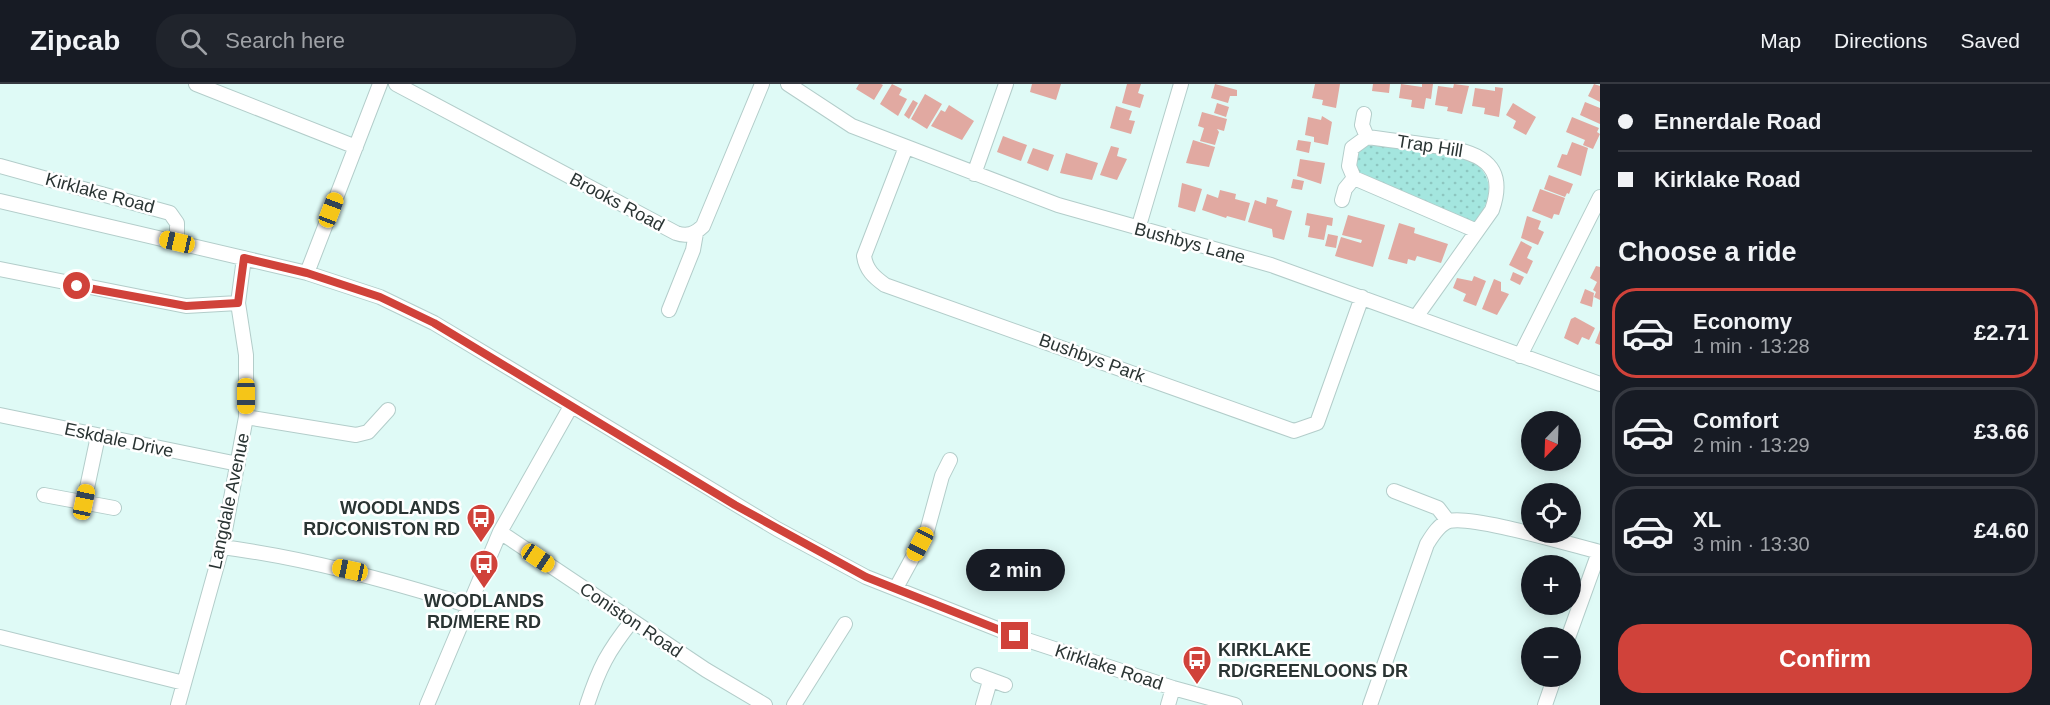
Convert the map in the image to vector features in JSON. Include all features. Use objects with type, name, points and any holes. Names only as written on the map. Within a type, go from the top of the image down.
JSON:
[{"type":"street","points":[[196,84],[356,147]]},
{"type":"street","points":[[307,273],[380,84]]},
{"type":"street","name":"Brooks Road","points":[[396,84],[675,233],[686,235],[696,233]]},
{"type":"street","points":[[669,310],[693,250],[696,233],[703,226],[762,84]]},
{"type":"street","name":"Bushbys Lane","points":[[788,84],[852,126],[974,174],[1058,205],[1138,230],[1271,265],[1600,384]]},
{"type":"street","points":[[974,174],[1006,84]]},
{"type":"street","points":[[1138,230],[1181,84]]},
{"type":"street","points":[[1364,114],[1362,125],[1367,137],[1356,143],[1349,154],[1349,166],[1354,177],[1477,231]]},
{"type":"street","name":"Trap Hill","points":[[1367,137],[1468,150],[1485,161],[1495,179],[1495,200],[1477,231],[1416,317]]},
{"type":"street","name":"Bushbys Park","points":[[906,147],[864,256],[865,265],[873,276],[885,285],[1294,431],[1317,423],[1362,297]]},
{"type":"street","name":"Kirklake Road","points":[[0,166],[170,213],[177,223],[177,242]]},
{"type":"street","points":[[1342,200],[1345,189],[1354,177]]},
{"type":"street","points":[[1520,356],[1600,197]]},
{"type":"street","name":"Kirklake Road","points":[[0,201],[307,273],[380,297],[434,323],[570,408],[777,529],[866,577],[1015,636],[1173,688],[1235,705]]},
{"type":"street","name":"Langdale Avenue","points":[[178,705],[222,547],[246,417],[246,355],[238,303],[244,258]]},
{"type":"street","points":[[0,269],[186,306],[238,303]]},
{"type":"street","points":[[427,705],[467,604],[500,532],[570,408]]},
{"type":"street","points":[[246,417],[356,435],[368,432],[388,410]]},
{"type":"street","name":"Eskdale Drive","points":[[0,415],[238,464]]},
{"type":"street","points":[[84,502],[98,436]]},
{"type":"street","points":[[896,588],[927,531],[942,476],[950,460]]},
{"type":"street","points":[[1394,491],[1438,508],[1448,521]]},
{"type":"street","points":[[44,495],[114,508]]},
{"type":"street","points":[[1370,705],[1427,544],[1436,530],[1448,521],[1471,521],[1599,552],[1572,627]]},
{"type":"street","name":"Coniston Road","points":[[500,532],[632,621],[765,705]]},
{"type":"street","points":[[222,547],[266,553],[366,574],[467,604]]},
{"type":"street","points":[[588,705],[597,675],[608,651],[632,621]]},
{"type":"street","points":[[794,705],[845,624]]},
{"type":"street","points":[[0,637],[184,683]]},
{"type":"street","points":[[983,705],[984,678],[1005,685]]},
{"type":"street","points":[[1545,705],[1551,687]]},
{"type":"street","points":[[1168,705],[1173,688]]},
{"type":"shaded area","points":[[1366,145],[1465,155],[1475,162],[1487,178],[1488,196],[1481,214],[1474,224],[1359,175],[1354,163],[1359,150]]},
{"type":"building","points":[[859,84],[883,85],[874,100],[856,89]]},
{"type":"building","points":[[892,84],[902,89],[899,95],[907,99],[898,116],[880,104]]},
{"type":"building","points":[[1032,84],[1061,84],[1056,100],[1030,92]]},
{"type":"building","points":[[1127,84],[1141,84],[1138,93],[1144,95],[1140,108],[1122,103]]},
{"type":"building","points":[[1215,84],[1237,90],[1237,96],[1230,96],[1228,103],[1211,98]]},
{"type":"building","points":[[1315,84],[1340,84],[1336,108],[1322,105],[1323,100],[1312,98]]},
{"type":"building","points":[[1373,84],[1390,84],[1389,93],[1372,91]]},
{"type":"building","points":[[1401,84],[1422,87],[1422,84],[1433,84],[1431,99],[1426,98],[1424,109],[1411,107],[1412,100],[1399,98]]},
{"type":"building","points":[[1454,84],[1469,86],[1462,114],[1447,111],[1448,107],[1435,105],[1438,86],[1453,88]]},
{"type":"building","points":[[1594,84],[1600,86],[1600,102],[1588,96]]},
{"type":"building","points":[[1495,87],[1503,88],[1499,117],[1484,114],[1485,108],[1472,106],[1475,88],[1495,91]]},
{"type":"building","points":[[925,94],[942,104],[927,129],[911,119]]},
{"type":"building","points":[[913,100],[918,103],[909,119],[904,115]]},
{"type":"building","points":[[1585,102],[1600,108],[1600,124],[1580,115]]},
{"type":"building","points":[[1217,103],[1229,107],[1226,117],[1214,113]]},
{"type":"building","points":[[1513,103],[1536,117],[1526,135],[1513,128],[1516,121],[1506,115]]},
{"type":"building","points":[[949,105],[974,121],[962,140],[931,126],[941,110],[945,112]]},
{"type":"building","points":[[1116,106],[1132,111],[1129,120],[1135,121],[1131,134],[1110,128]]},
{"type":"building","points":[[1202,112],[1227,119],[1224,131],[1217,129],[1219,132],[1215,145],[1200,141],[1204,128],[1198,126]]},
{"type":"building","points":[[1322,116],[1332,122],[1328,145],[1314,142],[1314,137],[1305,135],[1308,117],[1321,120]]},
{"type":"building","points":[[1572,117],[1599,128],[1597,132],[1600,134],[1593,149],[1583,145],[1585,140],[1566,132]]},
{"type":"building","points":[[1003,136],[1027,145],[1021,161],[997,152]]},
{"type":"building","points":[[1193,140],[1215,147],[1209,167],[1186,163]]},
{"type":"building","points":[[1298,140],[1311,142],[1309,153],[1296,150]]},
{"type":"building","points":[[1572,142],[1588,148],[1581,176],[1557,167],[1562,154],[1567,155]]},
{"type":"building","points":[[1111,146],[1119,148],[1117,156],[1127,159],[1117,180],[1100,175]]},
{"type":"building","points":[[1033,148],[1054,155],[1048,171],[1027,163]]},
{"type":"building","points":[[1066,153],[1098,163],[1092,180],[1060,173]]},
{"type":"building","points":[[1300,159],[1325,163],[1321,184],[1297,176]]},
{"type":"building","points":[[1549,175],[1573,184],[1569,194],[1567,193],[1565,197],[1544,189]]},
{"type":"building","points":[[1293,179],[1304,181],[1302,190],[1291,188]]},
{"type":"building","points":[[1182,183],[1202,189],[1195,212],[1178,207]]},
{"type":"building","points":[[1540,189],[1565,198],[1559,215],[1554,214],[1552,219],[1532,211]]},
{"type":"building","points":[[1220,190],[1236,194],[1235,199],[1250,203],[1245,221],[1227,216],[1226,218],[1202,210],[1207,194],[1218,198]]},
{"type":"building","points":[[1267,197],[1278,200],[1276,206],[1292,211],[1284,240],[1273,237],[1272,229],[1248,222],[1255,200],[1266,204]]},
{"type":"building","points":[[1307,213],[1333,218],[1332,226],[1327,225],[1324,240],[1308,237],[1310,226],[1305,225]]},
{"type":"building","points":[[1348,215],[1385,225],[1373,267],[1335,256],[1341,237],[1361,243],[1362,240],[1342,235]]},
{"type":"building","points":[[1527,216],[1541,221],[1538,229],[1544,232],[1538,245],[1521,238]]},
{"type":"building","points":[[1399,223],[1415,228],[1414,233],[1448,244],[1441,263],[1417,256],[1415,261],[1408,259],[1407,264],[1388,259]]},
{"type":"building","points":[[1328,234],[1338,236],[1336,248],[1325,246]]},
{"type":"building","points":[[1521,241],[1532,247],[1527,258],[1533,261],[1527,274],[1509,265]]},
{"type":"building","points":[[1596,266],[1600,267],[1600,300],[1594,297],[1596,292],[1593,290],[1597,282],[1590,278]]},
{"type":"building","points":[[1513,272],[1524,277],[1520,285],[1510,280]]},
{"type":"building","points":[[1474,276],[1486,281],[1476,306],[1463,301],[1466,294],[1453,288],[1457,278],[1472,281]]},
{"type":"building","points":[[1494,279],[1501,282],[1501,291],[1509,294],[1497,315],[1482,309]]},
{"type":"building","points":[[1585,289],[1594,293],[1592,307],[1580,303]]},
{"type":"building","points":[[1575,317],[1595,328],[1589,340],[1582,337],[1578,345],[1564,338],[1571,319]]},
{"type":"building","points":[[1600,330],[1600,345],[1595,343]]},
{"type":"place","name":"WOODLANDS RD/CONISTON RD","points":[[481,544]]},
{"type":"place","name":"WOODLANDS RD/MERE RD","points":[[484,590]]},
{"type":"place","name":"KIRKLAKE RD/GREENLOONS DR","points":[[1197,686]]},
{"type":"route","points":[[77,286],[186,306],[238,303],[244,258],[307,273],[380,297],[434,323],[570,408],[777,529],[866,577],[1015,636]]}]
